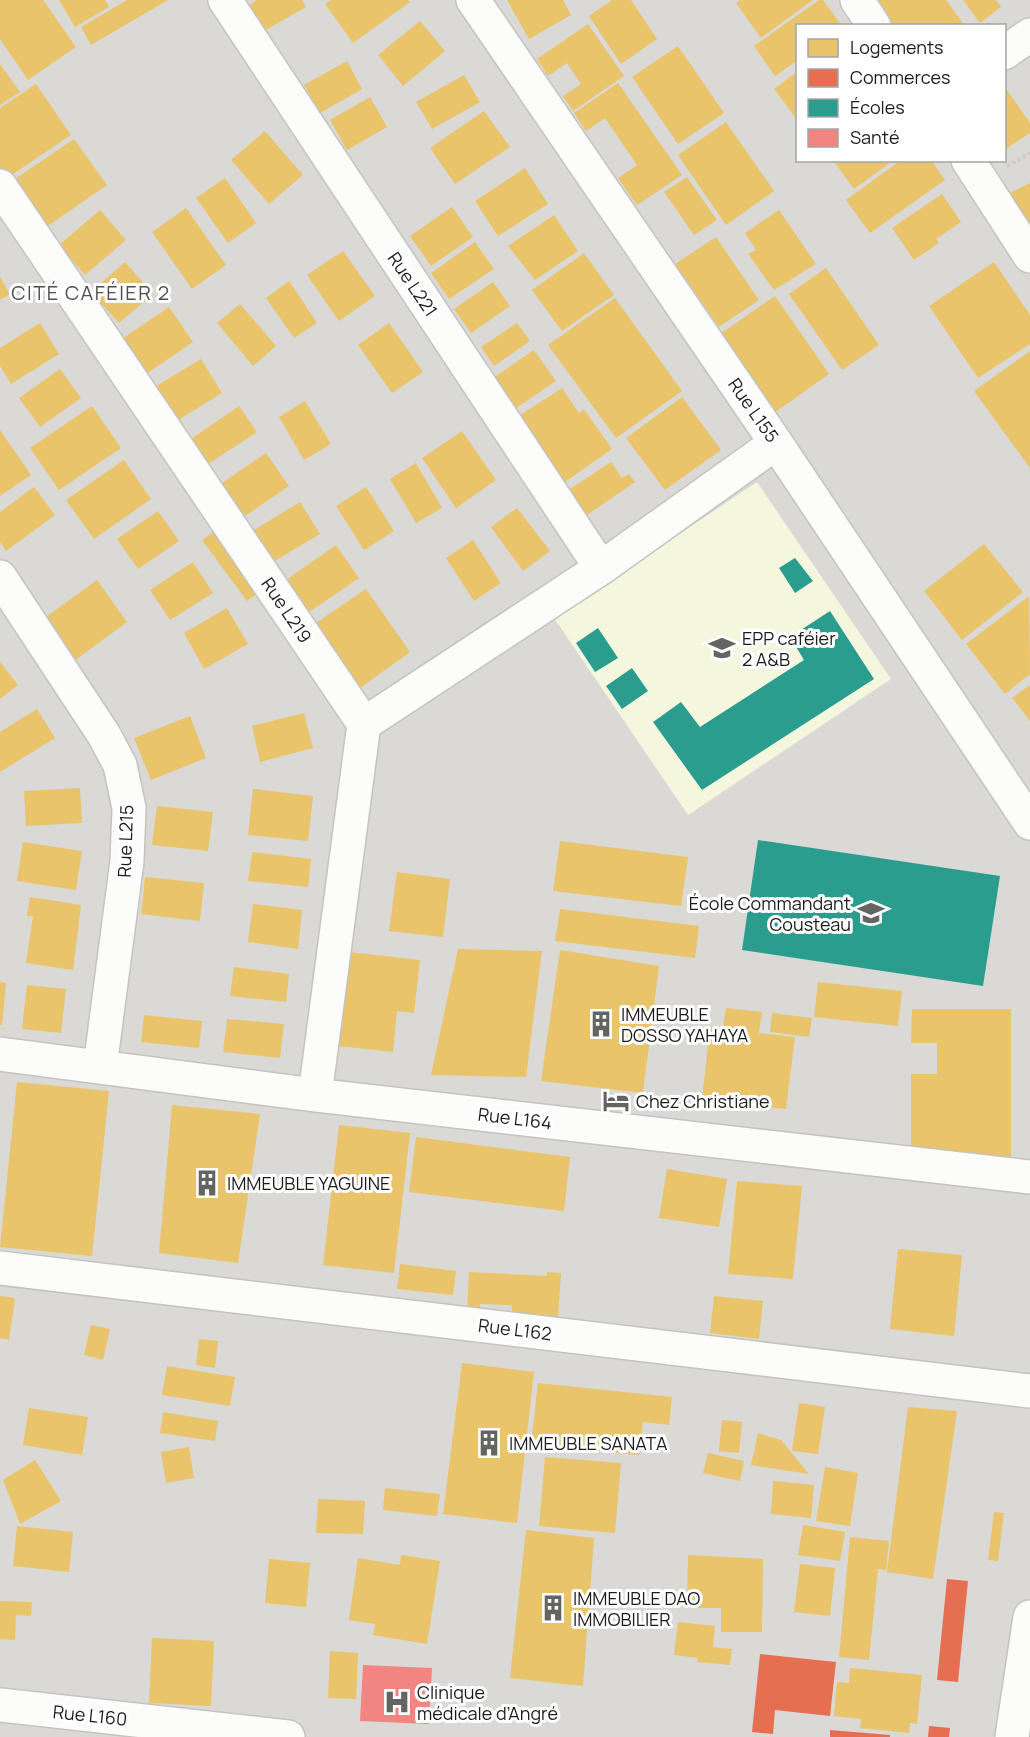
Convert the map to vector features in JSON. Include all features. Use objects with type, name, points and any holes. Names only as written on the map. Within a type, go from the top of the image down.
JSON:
[{"type":"street","name":"Rue L221","points":[[225,0],[601,568]]},
{"type":"street","name":"Rue L155","points":[[473,0],[776,443],[1030,823]]},
{"type":"street","points":[[857,0],[873,24]]},
{"type":"street","points":[[1006,52],[1030,35]]},
{"type":"street","points":[[969,162],[1030,256]]},
{"type":"street","name":"Rue L219","points":[[0,186],[364,724]]},
{"type":"street","points":[[315,1095],[364,724],[601,568],[776,443]]},
{"type":"street","name":"Rue L215","points":[[0,577],[104,735],[120,765],[129,808],[127,861],[100,1068]]},
{"type":"street","name":"Rue L164","points":[[0,1054],[315,1095],[1030,1177]]},
{"type":"street","name":"Rue L162","points":[[0,1268],[1030,1391]]},
{"type":"street","points":[[1012,1737],[1030,1617]]},
{"type":"street","name":"Rue L160","points":[[0,1705],[288,1737]]},
{"type":"shaded area","points":[[0,0],[1030,0],[1030,1737],[0,1737]]},
{"type":"shaded area","name":"EPP caféier 2 A&B","points":[[757,482],[891,679],[688,815],[554,618]]},
{"type":"building: Logements","points":[[0,0],[43,0],[76,47],[28,80],[0,39]]},
{"type":"building: Logements","points":[[59,0],[105,0],[109,7],[75,27]]},
{"type":"building: Logements","points":[[127,0],[168,0],[91,45],[81,27]]},
{"type":"building: Logements","points":[[257,0],[302,0],[306,7],[264,31],[249,5]]},
{"type":"building: Logements","points":[[331,0],[408,0],[410,2],[353,43],[325,4]]},
{"type":"building: Logements","points":[[507,0],[563,0],[571,15],[529,39]]},
{"type":"building: Logements","points":[[612,0],[631,0],[657,39],[621,64],[589,16]]},
{"type":"building: Logements","points":[[740,0],[813,0],[761,38],[736,3]]},
{"type":"building: Logements","points":[[819,0],[823,0],[841,24],[796,24],[796,61],[775,76],[754,46]]},
{"type":"building: Logements","points":[[877,0],[946,0],[964,24],[887,24],[872,3]]},
{"type":"building: Logements","points":[[963,0],[996,0],[1001,7],[980,23]]},
{"type":"building: Logements","points":[[420,21],[445,51],[403,86],[378,55]]},
{"type":"building: Logements","points":[[588,24],[624,76],[573,111],[563,96],[581,84],[567,63],[548,76],[537,59]]},
{"type":"building: Logements","points":[[678,46],[724,113],[678,144],[632,77]]},
{"type":"building: Logements","points":[[347,61],[362,89],[320,113],[304,85]]},
{"type":"building: Logements","points":[[0,64],[20,92],[0,105]]},
{"type":"building: Logements","points":[[796,72],[796,118],[774,89]]},
{"type":"building: Logements","points":[[464,75],[480,102],[432,129],[416,102]]},
{"type":"building: Logements","points":[[618,83],[682,175],[637,205],[618,178],[637,165],[605,118],[586,131],[574,113]]},
{"type":"building: Logements","points":[[36,84],[71,135],[3,181],[0,176],[0,108]]},
{"type":"building: Logements","points":[[1006,89],[1030,123],[1030,133],[1006,149]]},
{"type":"building: Logements","points":[[370,97],[387,127],[347,150],[330,120]]},
{"type":"building: Logements","points":[[484,111],[510,147],[455,184],[430,148]]},
{"type":"building: Logements","points":[[726,122],[774,191],[726,225],[678,155]]},
{"type":"building: Logements","points":[[265,131],[303,175],[269,204],[231,160]]},
{"type":"building: Logements","points":[[74,139],[107,185],[42,230],[9,183]]},
{"type":"building: Logements","points":[[834,162],[891,162],[854,189]]},
{"type":"building: Logements","points":[[898,162],[932,162],[945,180],[870,233],[846,200]]},
{"type":"building: Logements","points":[[525,168],[548,204],[498,236],[475,201]]},
{"type":"building: Logements","points":[[687,177],[717,220],[694,235],[664,192]]},
{"type":"building: Logements","points":[[225,178],[256,223],[228,243],[196,198]]},
{"type":"building: Logements","points":[[1030,183],[1030,237],[1008,194]]},
{"type":"building: Logements","points":[[942,194],[961,222],[936,239],[939,243],[914,260],[892,228]]},
{"type":"building: Logements","points":[[452,207],[473,237],[431,266],[410,236]]},
{"type":"building: Logements","points":[[186,208],[226,265],[192,289],[152,232]]},
{"type":"building: Logements","points":[[100,210],[126,240],[85,275],[59,245]]},
{"type":"building: Logements","points":[[779,210],[816,264],[774,290],[748,254],[756,250],[745,233]]},
{"type":"building: Logements","points":[[554,215],[578,251],[535,280],[508,246]]},
{"type":"building: Logements","points":[[716,237],[759,300],[719,327],[675,264]]},
{"type":"building: Logements","points":[[475,242],[494,269],[449,299],[431,273]]},
{"type":"building: Logements","points":[[343,251],[375,296],[339,321],[307,275]]},
{"type":"building: Logements","points":[[584,253],[614,295],[562,331],[532,290]]},
{"type":"building: Logements","points":[[125,262],[153,294],[119,323],[91,292]]},
{"type":"building: Logements","points":[[994,262],[1030,315],[1030,344],[978,378],[929,306]]},
{"type":"building: Logements","points":[[826,268],[879,345],[842,370],[789,294]]},
{"type":"building: Logements","points":[[0,277],[10,294],[0,300]]},
{"type":"building: Logements","points":[[289,281],[317,323],[294,338],[266,298]]},
{"type":"building: Logements","points":[[493,282],[510,306],[471,333],[454,309]]},
{"type":"building: Logements","points":[[775,296],[829,374],[774,413],[720,334]]},
{"type":"building: Logements","points":[[615,298],[682,391],[616,438],[548,345]]},
{"type":"building: Logements","points":[[240,304],[276,346],[253,366],[217,323]]},
{"type":"building: Logements","points":[[169,307],[193,342],[146,374],[122,339]]},
{"type":"building: Logements","points":[[40,323],[59,354],[11,384],[0,366],[0,348]]},
{"type":"building: Logements","points":[[389,323],[423,372],[392,393],[358,345]]},
{"type":"building: Logements","points":[[517,323],[530,341],[494,366],[481,347]]},
{"type":"building: Logements","points":[[534,350],[556,381],[512,411],[486,383]]},
{"type":"building: Logements","points":[[1030,351],[1030,468],[974,391]]},
{"type":"building: Logements","points":[[201,359],[222,393],[175,422],[153,388]]},
{"type":"building: Logements","points":[[60,369],[81,398],[40,427],[19,398]]},
{"type":"building: Logements","points":[[562,388],[579,413],[584,409],[612,449],[562,484],[516,418]]},
{"type":"building: Logements","points":[[682,397],[721,450],[665,490],[626,438]]},
{"type":"building: Logements","points":[[305,401],[331,444],[304,460],[279,417]]},
{"type":"building: Logements","points":[[92,406],[121,448],[59,490],[30,448]]},
{"type":"building: Logements","points":[[239,406],[257,432],[208,464],[191,439]]},
{"type":"building: Logements","points":[[0,430],[31,475],[0,496]]},
{"type":"building: Logements","points":[[462,431],[496,480],[456,508],[422,458]]},
{"type":"building: Logements","points":[[266,453],[289,486],[245,516],[222,483]]},
{"type":"building: Logements","points":[[124,460],[151,499],[94,539],[66,500]]},
{"type":"building: Logements","points":[[611,462],[622,478],[629,474],[635,482],[584,517],[567,491]]},
{"type":"building: Logements","points":[[416,463],[442,508],[416,523],[390,479]]},
{"type":"building: Logements","points":[[34,487],[55,515],[6,551],[0,542],[0,512]]},
{"type":"building: Logements","points":[[366,487],[394,531],[364,550],[336,506]]},
{"type":"building: Logements","points":[[300,502],[320,534],[273,562],[254,530]]},
{"type":"building: Logements","points":[[517,508],[550,551],[523,571],[491,527]]},
{"type":"building: Logements","points":[[158,511],[179,541],[138,569],[117,539]]},
{"type":"building: Logements","points":[[219,528],[264,589],[247,601],[202,540]]},
{"type":"building: Logements","points":[[473,540],[501,583],[474,601],[446,558]]},
{"type":"building: Logements","points":[[984,544],[1023,592],[962,640],[924,591]]},
{"type":"building: Logements","points":[[336,545],[359,578],[308,613],[286,580]]},
{"type":"building: Logements","points":[[193,562],[213,593],[170,620],[150,590]]},
{"type":"building: Logements","points":[[97,580],[127,622],[70,664],[39,622]]},
{"type":"building: Logements","points":[[366,589],[410,652],[356,691],[310,627]]},
{"type":"building: Logements","points":[[1029,596],[1030,674],[1005,694],[966,644]]},
{"type":"building: Logements","points":[[227,608],[248,644],[204,669],[184,633]]},
{"type":"building: Logements","points":[[0,662],[18,685],[0,699]]},
{"type":"building: Logements","points":[[1030,685],[1030,721],[1012,698]]},
{"type":"building: Logements","points":[[37,709],[55,738],[0,772],[0,732]]},
{"type":"building: Logements","points":[[304,713],[313,748],[260,762],[252,726]]},
{"type":"building: Logements","points":[[190,716],[206,758],[151,780],[134,738]]},
{"type":"building: Logements","points":[[80,788],[82,823],[26,826],[24,791]]},
{"type":"building: Logements","points":[[253,789],[313,796],[308,841],[248,835]]},
{"type":"building: Logements","points":[[157,806],[213,812],[208,851],[152,845]]},
{"type":"building: Logements","points":[[560,841],[688,857],[681,906],[553,891]]},
{"type":"building: Logements","points":[[23,842],[82,851],[76,890],[17,881]]},
{"type":"building: Logements","points":[[252,852],[311,859],[308,887],[248,881]]},
{"type":"building: Logements","points":[[397,872],[450,879],[443,937],[389,931]]},
{"type":"building: Logements","points":[[145,877],[204,883],[200,921],[141,914]]},
{"type":"building: Logements","points":[[30,897],[81,905],[73,970],[26,963],[33,916],[27,916]]},
{"type":"building: Logements","points":[[253,904],[302,910],[298,949],[248,942]]},
{"type":"building: Logements","points":[[560,909],[699,926],[695,958],[555,941]]},
{"type":"building: Logements","points":[[458,949],[542,951],[526,1077],[431,1075]]},
{"type":"building: Logements","name":"IMMEUBLE DOSSO YAHAYA","points":[[560,950],[659,966],[643,1093],[541,1081]]},
{"type":"building: Logements","points":[[349,952],[420,960],[414,1013],[397,1011],[393,1052],[338,1046]]},
{"type":"building: Logements","points":[[234,967],[289,974],[286,1002],[230,996]]},
{"type":"building: Logements","points":[[0,982],[6,983],[2,1025],[0,1025]]},
{"type":"building: Logements","points":[[818,982],[902,991],[898,1026],[814,1017]]},
{"type":"building: Logements","points":[[27,985],[66,989],[61,1033],[22,1029]]},
{"type":"building: Logements","points":[[726,1008],[762,1012],[759,1033],[795,1037],[786,1109],[702,1100],[710,1027],[735,1030],[723,1028]]},
{"type":"building: Logements","points":[[912,1009],[1011,1009],[1011,1163],[911,1163],[911,1074],[937,1074],[937,1043],[911,1043]]},
{"type":"building: Logements","points":[[772,1013],[812,1018],[809,1037],[770,1032]]},
{"type":"building: Logements","points":[[144,1015],[202,1021],[199,1048],[141,1042]]},
{"type":"building: Logements","points":[[227,1019],[284,1024],[280,1058],[223,1052]]},
{"type":"building: Logements","points":[[17,1082],[109,1091],[92,1256],[0,1247]]},
{"type":"building: Logements","name":"IMMEUBLE YAGUINE","points":[[172,1105],[260,1114],[238,1263],[159,1253]]},
{"type":"building: Logements","points":[[339,1125],[410,1133],[394,1273],[323,1265]]},
{"type":"building: Logements","points":[[416,1137],[570,1157],[564,1211],[409,1192]]},
{"type":"building: Logements","points":[[667,1169],[727,1179],[719,1227],[659,1218]]},
{"type":"building: Logements","points":[[737,1181],[802,1186],[793,1279],[728,1274]]},
{"type":"building: Logements","points":[[898,1249],[962,1255],[954,1336],[890,1329]]},
{"type":"building: Logements","points":[[400,1264],[456,1271],[453,1295],[397,1289]]},
{"type":"building: Logements","points":[[469,1272],[547,1276],[547,1272],[561,1273],[558,1319],[512,1317],[512,1305],[480,1304],[479,1316],[467,1315]]},
{"type":"building: Logements","points":[[0,1296],[15,1298],[9,1340],[0,1338]]},
{"type":"building: Logements","points":[[714,1296],[763,1301],[759,1339],[710,1333]]},
{"type":"building: Logements","points":[[91,1325],[110,1329],[103,1360],[84,1355]]},
{"type":"building: Logements","points":[[199,1339],[218,1341],[215,1368],[196,1365]]},
{"type":"building: Logements","name":"IMMEUBLE SANATA","points":[[462,1363],[534,1372],[517,1523],[443,1514]]},
{"type":"building: Logements","points":[[167,1366],[235,1377],[230,1406],[162,1395]]},
{"type":"building: Logements","points":[[538,1383],[672,1397],[669,1425],[643,1422],[639,1455],[531,1443]]},
{"type":"building: Logements","points":[[799,1403],[825,1407],[818,1454],[792,1451]]},
{"type":"building: Logements","points":[[908,1407],[957,1411],[933,1579],[887,1572]]},
{"type":"building: Logements","points":[[29,1408],[88,1417],[82,1455],[23,1445]]},
{"type":"building: Logements","points":[[163,1412],[218,1421],[215,1441],[160,1433]]},
{"type":"building: Logements","points":[[722,1420],[742,1422],[739,1453],[719,1451]]},
{"type":"building: Logements","points":[[758,1433],[781,1440],[809,1474],[751,1465]]},
{"type":"building: Logements","points":[[189,1447],[194,1478],[166,1483],[161,1452]]},
{"type":"building: Logements","points":[[708,1453],[744,1461],[740,1481],[703,1473]]},
{"type":"building: Logements","points":[[545,1457],[621,1463],[615,1533],[539,1526]]},
{"type":"building: Logements","points":[[35,1460],[61,1501],[20,1524],[3,1480]]},
{"type":"building: Logements","points":[[825,1467],[858,1473],[850,1526],[816,1521]]},
{"type":"building: Logements","points":[[773,1481],[814,1485],[811,1518],[771,1514]]},
{"type":"building: Logements","points":[[385,1488],[440,1494],[437,1516],[383,1510]]},
{"type":"building: Logements","points":[[318,1499],[365,1501],[363,1534],[316,1533]]},
{"type":"building: Logements","points":[[994,1512],[1004,1513],[998,1561],[988,1560]]},
{"type":"building: Logements","points":[[803,1525],[845,1532],[840,1561],[798,1555]]},
{"type":"building: Logements","points":[[17,1526],[73,1532],[69,1572],[13,1566]]},
{"type":"building: Logements","name":"IMMEUBLE DAO IMMOBILIER","points":[[526,1530],[594,1538],[583,1686],[510,1678]]},
{"type":"building: Logements","points":[[850,1537],[889,1541],[886,1570],[878,1569],[869,1660],[839,1657]]},
{"type":"building: Logements","points":[[401,1555],[440,1561],[427,1644],[373,1635],[375,1624],[349,1620],[358,1558],[400,1565]]},
{"type":"building: Logements","points":[[688,1555],[763,1559],[762,1632],[721,1632],[721,1608],[687,1608]]},
{"type":"building: Logements","points":[[269,1559],[310,1563],[306,1607],[265,1603]]},
{"type":"building: Logements","points":[[800,1564],[835,1568],[830,1616],[794,1612]]},
{"type":"building: Logements","points":[[0,1601],[32,1602],[31,1616],[16,1615],[15,1640],[0,1639]]},
{"type":"building: Logements","points":[[678,1622],[715,1626],[713,1647],[732,1649],[730,1665],[697,1662],[698,1658],[674,1655]]},
{"type":"building: Logements","points":[[152,1638],[214,1641],[211,1706],[149,1703]]},
{"type":"building: Logements","points":[[330,1651],[358,1653],[356,1699],[328,1698]]},
{"type":"building: Logements","points":[[850,1668],[922,1675],[917,1724],[910,1723],[909,1733],[860,1728],[861,1719],[834,1716],[837,1682],[849,1683]]},
{"type":"building: Commerces","points":[[947,1579],[968,1581],[958,1682],[937,1680]]},
{"type":"building: Commerces","points":[[760,1654],[836,1662],[830,1716],[775,1710],[773,1734],[752,1732]]},
{"type":"building: Commerces","points":[[929,1726],[950,1728],[949,1737],[928,1737]]},
{"type":"building: Commerces","points":[[830,1730],[890,1735],[890,1737],[830,1737]]},
{"type":"building: Écoles","points":[[795,558],[813,581],[795,593],[779,568]]},
{"type":"building: Écoles","points":[[830,611],[874,679],[702,790],[653,722],[681,702],[700,727],[804,660],[790,637]]},
{"type":"building: Écoles","points":[[598,628],[618,658],[595,672],[576,643]]},
{"type":"building: Écoles","points":[[632,668],[648,691],[622,709],[606,686]]},
{"type":"building: Écoles","name":"École Commandant Cousteau","points":[[758,840],[1000,876],[983,986],[742,950]]},
{"type":"building: Santé","points":[[363,1665],[432,1668],[429,1724],[360,1721]]},
{"type":"place","name":"EPP caféier 2 A&B","points":[[722,648]]},
{"type":"place","name":"École Commandant Cousteau","points":[[871,913]]},
{"type":"place","name":"IMMEUBLE DOSSO YAHAYA","points":[[601,1024]]},
{"type":"place","name":"Chez Christiane","points":[[616,1101]]},
{"type":"place","name":"IMMEUBLE YAGUINE","points":[[207,1183]]},
{"type":"place","name":"IMMEUBLE SANATA","points":[[489,1443]]},
{"type":"place","name":"IMMEUBLE DAO IMMOBILIER","points":[[553,1608]]},
{"type":"place","name":"Clinique médicale d’Angré","points":[[397,1702]]},
{"type":"district","name":"CITÉ CAFÉIER 2","points":[[91,292]]}]
